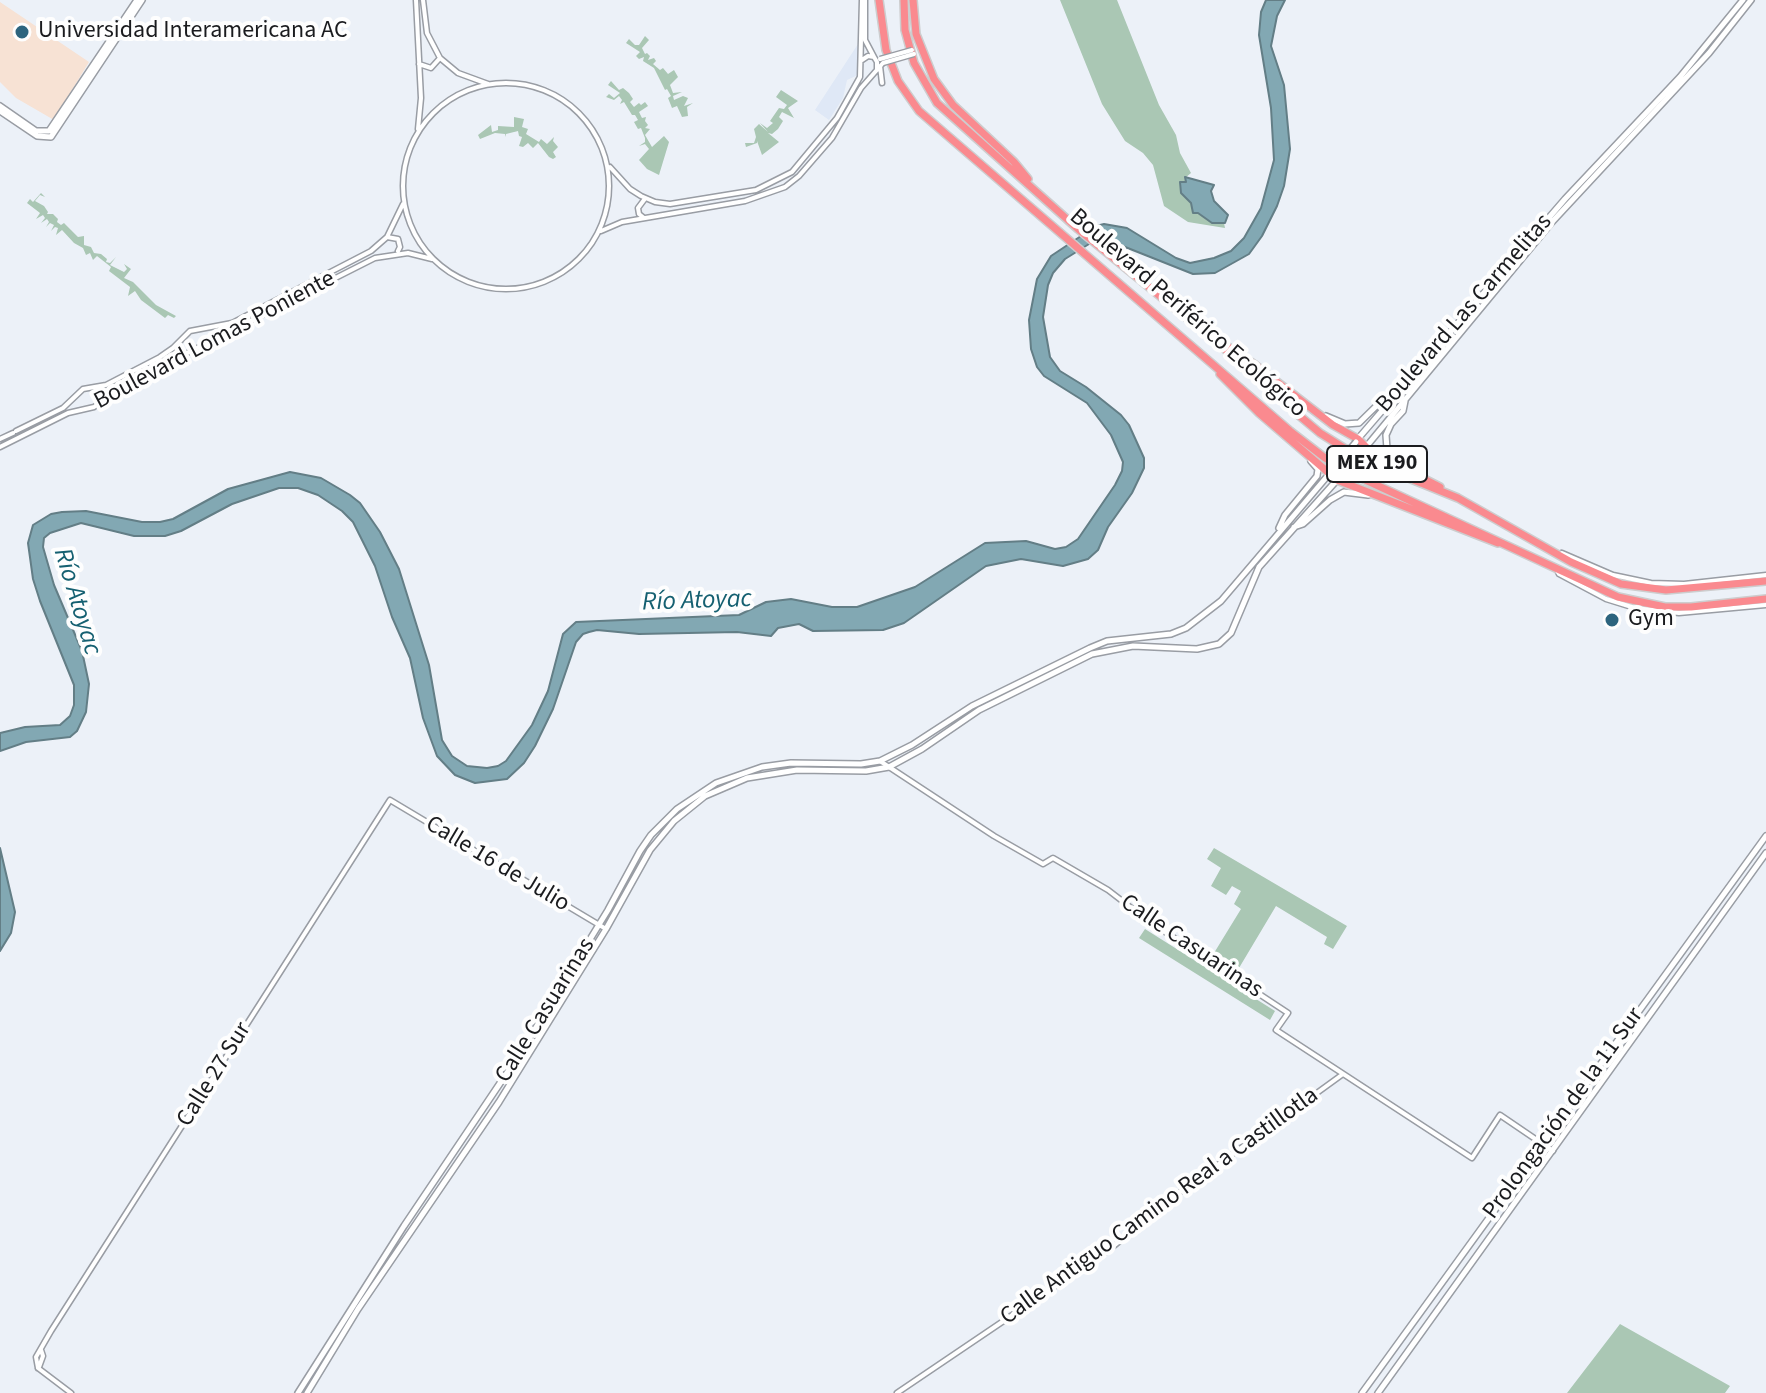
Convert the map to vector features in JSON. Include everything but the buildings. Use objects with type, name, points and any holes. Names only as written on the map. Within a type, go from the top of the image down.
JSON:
[{"type":"highway","name":"Boulevard Periférico Ecológico","points":[[879,0],[882,32],[892,68],[919,111],[1325,458],[1359,477],[1618,597],[1665,607],[1766,599]]},
{"type":"highway","name":"Boulevard Periférico Ecológico","points":[[904,0],[908,42],[914,63],[926,87],[949,114],[1078,229],[1332,441],[1389,470],[1458,498],[1595,574],[1621,584],[1666,590],[1766,581]]},
{"type":"highway","points":[[913,0],[917,51],[934,79],[948,99],[1014,162],[1030,185]]},
{"type":"highway","points":[[1208,336],[1255,365],[1365,448],[1458,498]]},
{"type":"highway","points":[[1198,351],[1259,413],[1337,480],[1444,520],[1490,542],[1508,545]]},
{"type":"main road","points":[[0,109],[41,133],[53,128],[140,0]]},
{"type":"main road","name":"Boulevard Las Carmelitas","points":[[966,710],[1107,641],[1171,634],[1203,617],[1221,601],[1417,369],[1462,322],[1565,199],[1680,77],[1743,0]]},
{"type":"main road","name":"Boulevard Las Carmelitas","points":[[1337,480],[1552,222],[1709,53],[1751,0]]},
{"type":"main road","points":[[1298,399],[1330,419],[1354,424],[1363,420],[1417,369]]},
{"type":"main road","points":[[1395,463],[1387,449],[1386,435],[1403,411],[1405,400]]},
{"type":"main road","points":[[1274,538],[1285,515],[1318,472],[1297,445]]},
{"type":"main road","name":"Calle Casuarinas","points":[[307,1393],[358,1309],[499,1102],[661,834],[705,796],[737,781],[797,770],[866,771],[889,767],[922,749],[979,710],[1092,654],[1133,646],[1197,649],[1219,644],[1231,633],[1254,575],[1337,480]]},
{"type":"main road","points":[[1293,527],[1303,524],[1344,492],[1377,497]]},
{"type":"main road","points":[[1133,646],[1132,641],[1137,637]]},
{"type":"main road","name":"Calle Casuarinas","points":[[298,1393],[404,1226],[519,1055],[651,835],[677,809],[702,791],[732,776],[791,763],[861,764],[880,761],[912,745],[966,710]]},
{"type":"main road","name":"Prolongación de la 11 Sur","points":[[1362,1393],[1766,836]]},
{"type":"main road","name":"Prolongación de la 11 Sur","points":[[1378,1393],[1766,853]]},
{"type":"main road","points":[[1637,1013],[1647,1020]]},
{"type":"street","points":[[416,0],[421,107],[418,132]]},
{"type":"street","points":[[423,0],[427,33],[440,58],[458,73],[491,84],[531,87],[566,103],[591,129],[608,166],[630,189],[647,199],[670,204],[774,184],[792,172],[837,118],[858,79],[863,0]]},
{"type":"street","points":[[863,0],[865,40],[879,62],[882,83]]},
{"type":"street","points":[[862,48],[866,57],[879,62],[917,51]]},
{"type":"street","points":[[861,61],[866,57]]},
{"type":"street","points":[[419,64],[431,68],[440,58]]},
{"type":"street","points":[[599,232],[622,222],[745,201],[785,187],[832,138],[865,83],[876,72],[879,62]]},
{"type":"street","points":[[858,79],[865,83]]},
{"type":"street","points":[[491,84],[452,97],[432,114],[418,132],[405,161],[403,201],[411,227],[434,260],[447,271],[475,285],[495,290],[536,285],[565,272],[589,249],[599,232],[609,200],[608,166]]},
{"type":"street","points":[[850,93],[856,97]]},
{"type":"street","points":[[837,118],[843,121]]},
{"type":"street","points":[[826,133],[832,138]]},
{"type":"street","points":[[732,194],[746,195],[748,198],[745,201]]},
{"type":"street","points":[[647,199],[639,204],[638,210],[642,217],[649,218]]},
{"type":"street","points":[[396,253],[400,247],[398,239],[387,237],[403,201]]},
{"type":"street","name":"Boulevard Lomas Poniente","points":[[0,439],[63,408],[83,389],[106,385],[160,357],[188,332],[232,323],[371,251],[387,237]]},
{"type":"street","name":"Boulevard Lomas Poniente","points":[[0,447],[68,413],[102,401],[122,386],[368,261],[396,253],[416,254],[434,260]]},
{"type":"street","points":[[197,329],[201,338],[199,347]]},
{"type":"street","points":[[182,338],[182,346],[190,353]]},
{"type":"street","points":[[97,386],[103,392],[102,401]]},
{"type":"street","points":[[76,397],[77,404],[83,410]]},
{"type":"street","points":[[22,428],[25,434]]},
{"type":"street","points":[[11,441],[13,433]]},
{"type":"street","name":"Boulevard Periférico Ecológico","points":[[1546,547],[1613,575],[1651,583],[1684,584],[1766,575]]},
{"type":"street","name":"Boulevard Periférico Ecológico","points":[[1557,567],[1559,574],[1581,586],[1606,599],[1635,608],[1691,613],[1766,605]]},
{"type":"street","points":[[880,761],[889,767]]},
{"type":"street","name":"Calle Casuarinas","points":[[889,767],[994,836],[1043,864],[1053,858],[1108,890],[1147,920],[1288,1013],[1276,1030],[1343,1074]]},
{"type":"street","name":"Calle 16 de Julio","points":[[390,800],[606,929]]},
{"type":"street","name":"Calle 27 Sur","points":[[71,1393],[38,1368],[35,1359],[390,800]]},
{"type":"street","points":[[1343,1074],[1472,1158],[1500,1115],[1554,1149]]},
{"type":"street","name":"Calle Antiguo Camino Real a Castillotla","points":[[897,1393],[1110,1249],[1176,1195],[1343,1074]]},
{"type":"shaded area","name":"Universidad Interamericana AC","points":[[0,2],[89,62],[54,120],[16,98],[0,82]]},
{"type":"shaded area","points":[[858,44],[858,75],[847,80],[843,98],[829,120],[815,110]]},
{"type":"green space","points":[[1060,0],[1117,0],[1159,105],[1176,135],[1180,153],[1191,173],[1185,178],[1186,183],[1180,182],[1181,193],[1191,203],[1193,213],[1212,223],[1224,223],[1225,228],[1188,222],[1164,206],[1153,165],[1143,153],[1125,141],[1102,104]]},
{"type":"green space","points":[[645,36],[649,40],[642,48],[650,56],[648,60],[654,58],[656,61],[653,64],[660,70],[663,68],[668,74],[674,70],[678,77],[670,85],[673,93],[682,92],[673,96],[674,100],[683,96],[688,98],[684,106],[693,103],[687,107],[688,116],[682,117],[677,106],[672,108],[668,98],[671,96],[654,68],[643,61],[644,57],[639,59],[636,56],[640,52],[626,43],[629,39],[639,45]]},
{"type":"green space","points":[[611,81],[619,90],[623,88],[629,93],[634,107],[645,102],[648,106],[639,112],[642,118],[646,117],[648,125],[645,128],[650,129],[645,135],[652,147],[664,136],[669,142],[659,175],[639,160],[649,149],[645,144],[639,146],[645,138],[634,122],[638,120],[635,115],[624,102],[620,104],[622,100],[619,96],[614,100],[606,97],[609,94],[614,98],[620,93],[608,85]]},
{"type":"green space","points":[[781,90],[798,101],[788,108],[794,118],[782,112],[779,117],[783,121],[778,129],[772,134],[768,133],[779,142],[762,155],[757,141],[757,143],[746,147],[745,143],[754,143],[754,129],[759,124],[768,132],[760,123],[767,128],[773,123],[770,121],[779,108],[784,109],[787,105],[776,97]]},
{"type":"green space","points":[[514,117],[524,119],[522,127],[528,129],[526,134],[539,142],[541,139],[547,144],[554,137],[553,141],[558,147],[553,152],[556,157],[549,157],[538,143],[533,148],[528,143],[519,146],[522,137],[518,131],[506,134],[506,137],[505,134],[495,133],[480,139],[478,135],[491,125],[492,132],[498,130],[498,126],[514,127]]},
{"type":"green space","points":[[41,193],[45,197],[40,195],[35,201],[44,206],[47,214],[53,214],[57,222],[61,225],[64,223],[78,237],[84,236],[84,245],[101,254],[107,259],[106,262],[110,263],[116,257],[110,265],[124,272],[127,269],[124,264],[131,269],[124,278],[133,282],[156,305],[176,316],[168,315],[165,318],[141,300],[135,291],[128,296],[130,287],[109,271],[111,267],[97,256],[93,260],[90,253],[86,255],[83,248],[62,230],[56,235],[58,228],[51,231],[54,225],[50,223],[46,227],[47,219],[41,223],[45,218],[43,215],[36,219],[40,213],[27,203],[30,199],[33,202]]},
{"type":"green space","points":[[1214,848],[1347,926],[1333,949],[1324,944],[1327,937],[1276,906],[1239,968],[1214,953],[1241,909],[1234,904],[1241,891],[1232,886],[1226,895],[1211,886],[1221,868],[1207,859]]},
{"type":"green space","points":[[1145,929],[1275,1011],[1270,1020],[1139,938]]},
{"type":"green space","points":[[1620,1324],[1730,1386],[1725,1393],[1567,1393]]},
{"type":"water","points":[[1266,0],[1285,0],[1277,16],[1271,46],[1284,85],[1290,149],[1277,206],[1249,254],[1215,273],[1193,274],[1105,239],[1097,239],[1065,259],[1048,285],[1043,317],[1050,357],[1060,371],[1121,415],[1144,458],[1144,468],[1132,493],[1108,527],[1098,550],[1088,559],[1063,566],[1021,559],[986,566],[904,623],[883,630],[813,631],[799,624],[778,628],[771,636],[737,632],[639,634],[597,630],[583,634],[576,642],[553,709],[524,763],[507,779],[475,783],[455,775],[437,756],[423,718],[410,658],[375,566],[353,522],[318,495],[298,488],[279,488],[232,504],[165,536],[134,536],[81,523],[44,538],[43,547],[54,585],[82,651],[89,684],[86,712],[77,731],[70,737],[26,742],[0,751],[0,733],[25,727],[60,725],[70,716],[74,705],[74,685],[40,601],[28,543],[33,525],[51,514],[86,511],[142,522],[160,522],[173,519],[228,489],[290,472],[321,478],[360,503],[380,532],[399,569],[429,665],[442,740],[452,756],[467,766],[487,768],[506,761],[532,725],[548,691],[563,634],[576,622],[739,615],[766,602],[791,599],[832,607],[857,607],[915,587],[985,543],[1026,541],[1055,549],[1066,547],[1078,539],[1115,485],[1123,462],[1111,435],[1087,403],[1044,376],[1037,367],[1031,349],[1029,320],[1037,279],[1051,256],[1096,226],[1104,224],[1127,228],[1176,258],[1190,263],[1231,251],[1244,238],[1261,208],[1274,160],[1271,108],[1259,35],[1261,12]]},
{"type":"water","points":[[1185,177],[1214,185],[1211,191],[1214,201],[1228,215],[1225,223],[1212,223],[1193,213],[1191,203],[1181,193],[1180,182],[1186,182]]},
{"type":"water","points":[[0,848],[15,912],[11,933],[0,951]]},
{"type":"place","name":"Universidad Interamericana AC","points":[[22,32]]},
{"type":"place","name":"Gym","points":[[1612,620]]},
{"type":"water label","name":"Río Atoyac","points":[[76,602]]},
{"type":"water label","name":"Río Atoyac","points":[[697,602]]}]
